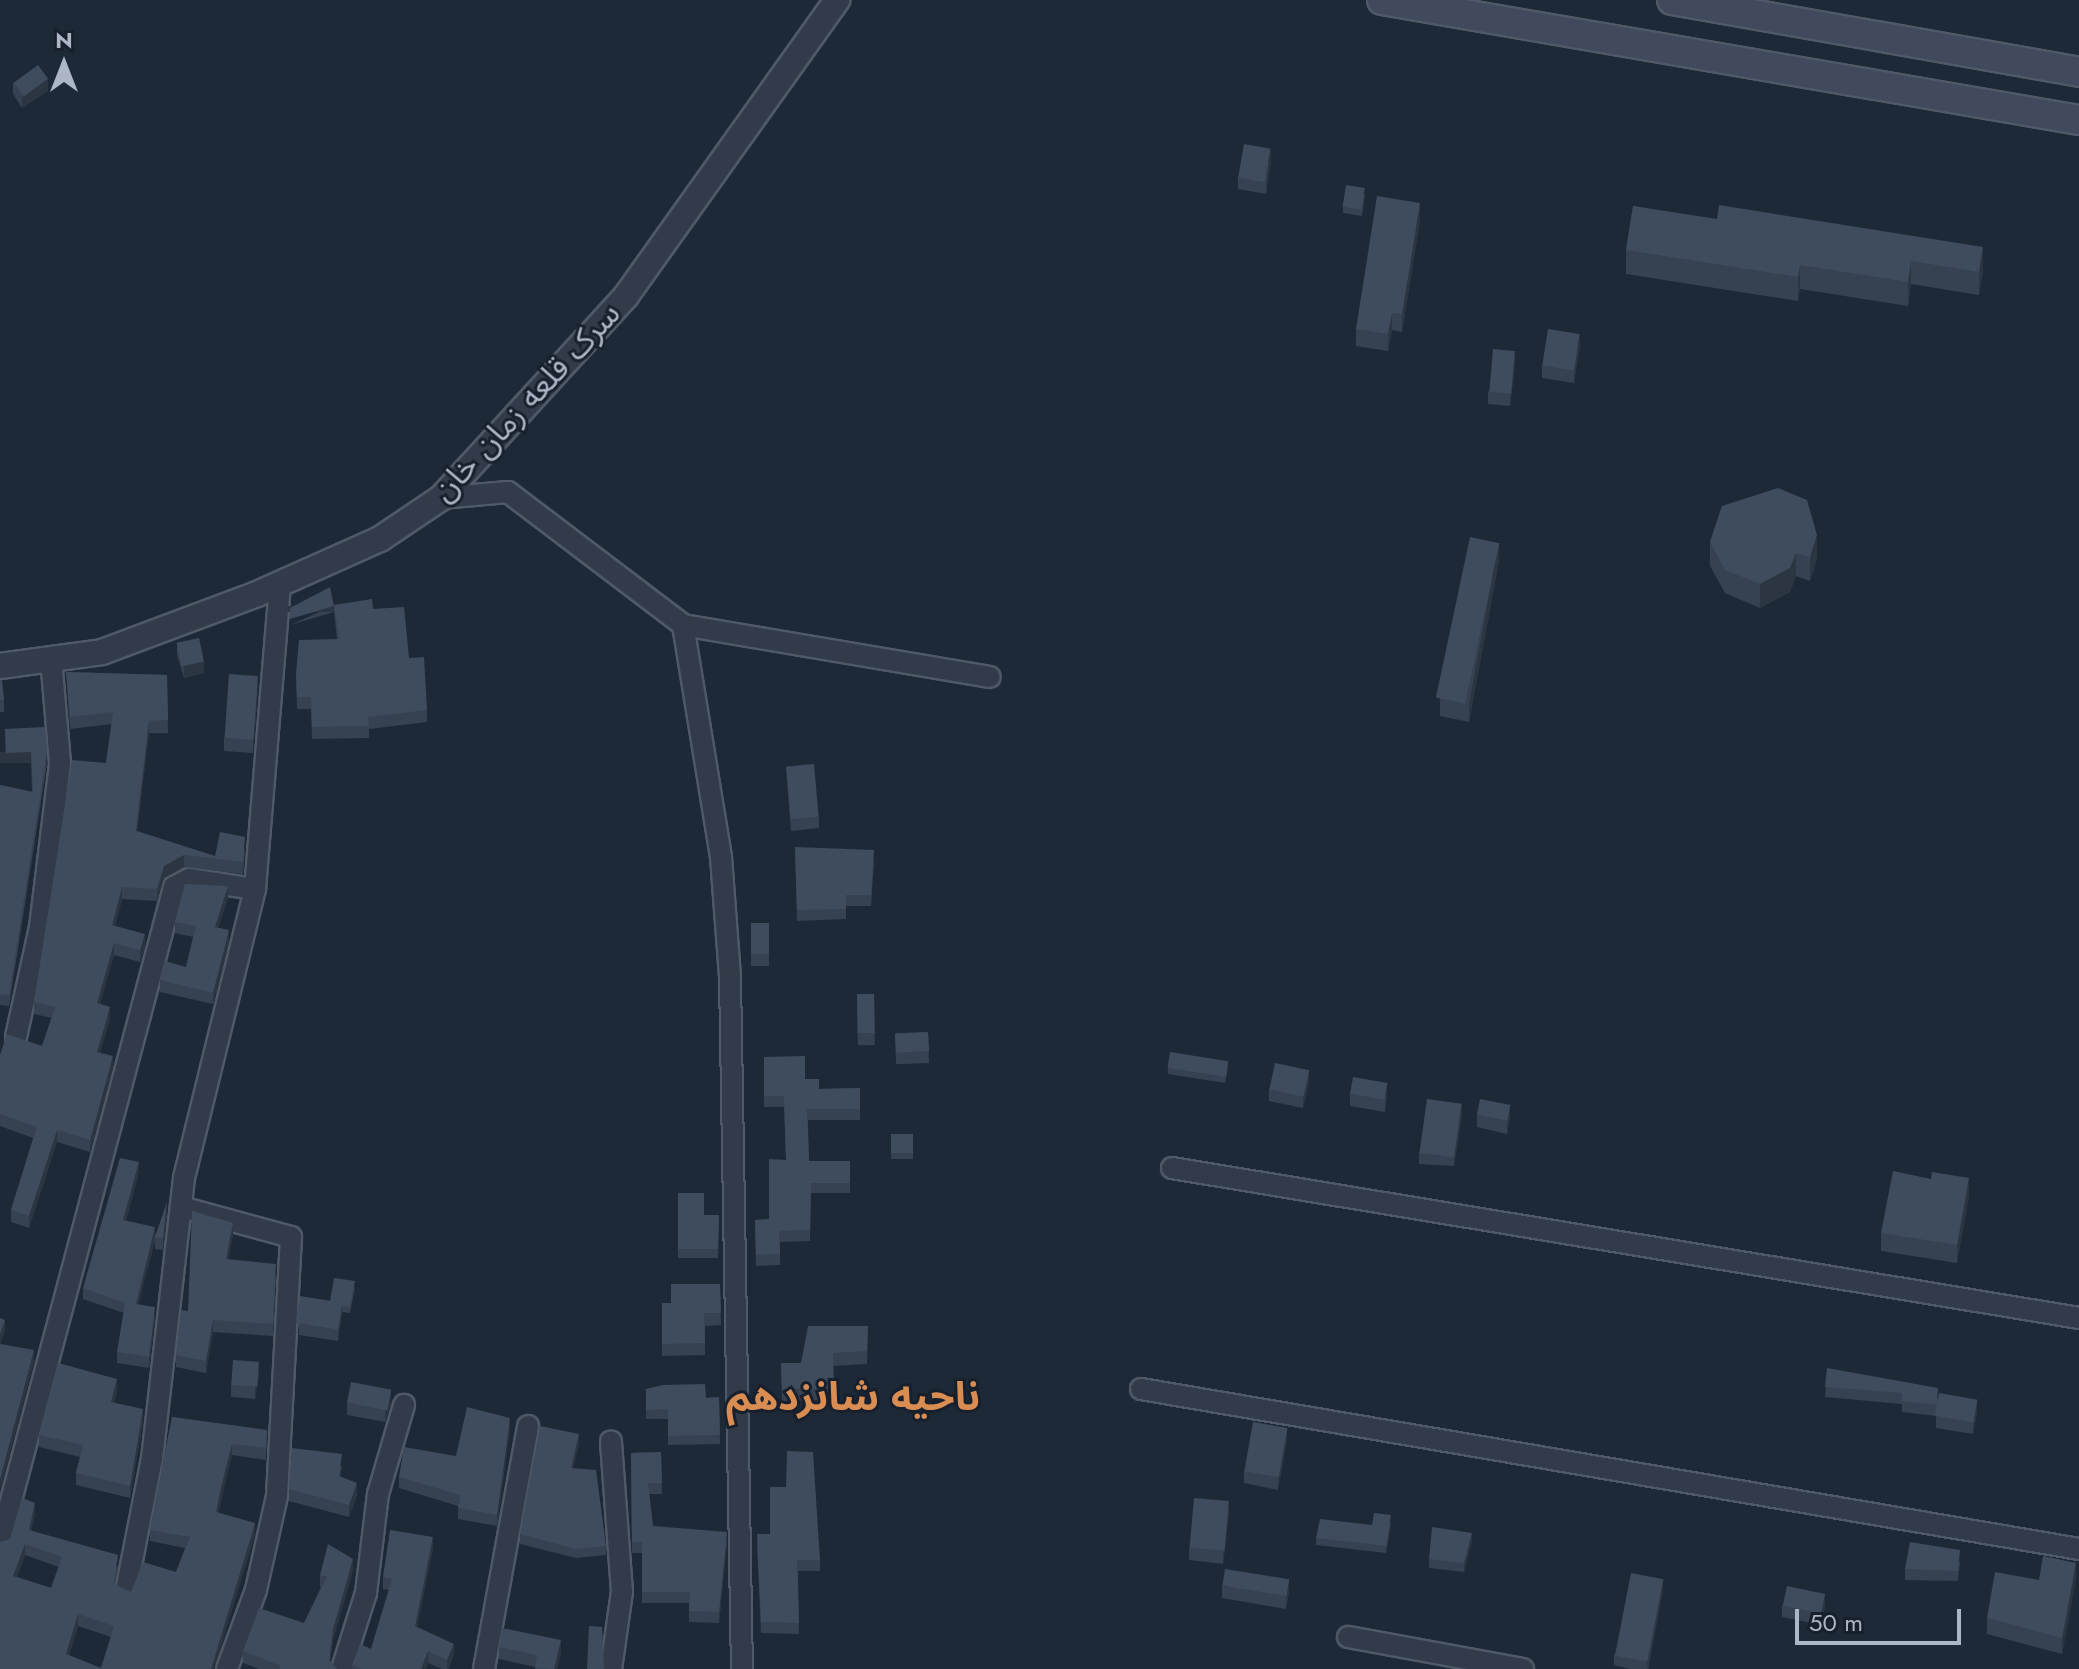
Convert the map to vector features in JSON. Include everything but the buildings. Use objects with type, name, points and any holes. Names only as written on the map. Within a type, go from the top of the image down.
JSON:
[{"type":"main road","points":[[1382,0],[2079,120]]},
{"type":"main road","points":[[1672,0],[2079,72]]},
{"type":"street","name":"سرک قلعه زمان خان","points":[[0,666],[102,652],[280,583],[380,539],[441,498],[626,296],[837,0]]},
{"type":"street","points":[[441,498],[508,492],[683,625],[990,677]]},
{"type":"street","points":[[126,1591],[152,1459],[181,1207],[255,889],[280,583]]},
{"type":"street","points":[[683,625],[721,857],[730,978],[742,1669]]},
{"type":"street","points":[[16,1037],[40,927],[60,763],[51,659]]},
{"type":"street","points":[[0,1542],[174,887],[189,879],[255,889]]},
{"type":"street","points":[[1172,1168],[2079,1318]]},
{"type":"street","points":[[181,1207],[291,1237],[277,1496],[256,1590],[227,1669]]},
{"type":"street","points":[[1141,1389],[2079,1549]]},
{"type":"street","points":[[342,1669],[366,1593],[378,1494],[404,1405]]},
{"type":"street","points":[[484,1669],[528,1426]]},
{"type":"street","points":[[611,1441],[622,1592],[611,1669]]},
{"type":"street","points":[[1348,1637],[1523,1669]]},
{"type":"district","name":"ناحیه شانزدهم","points":[[853,1396]]}]
